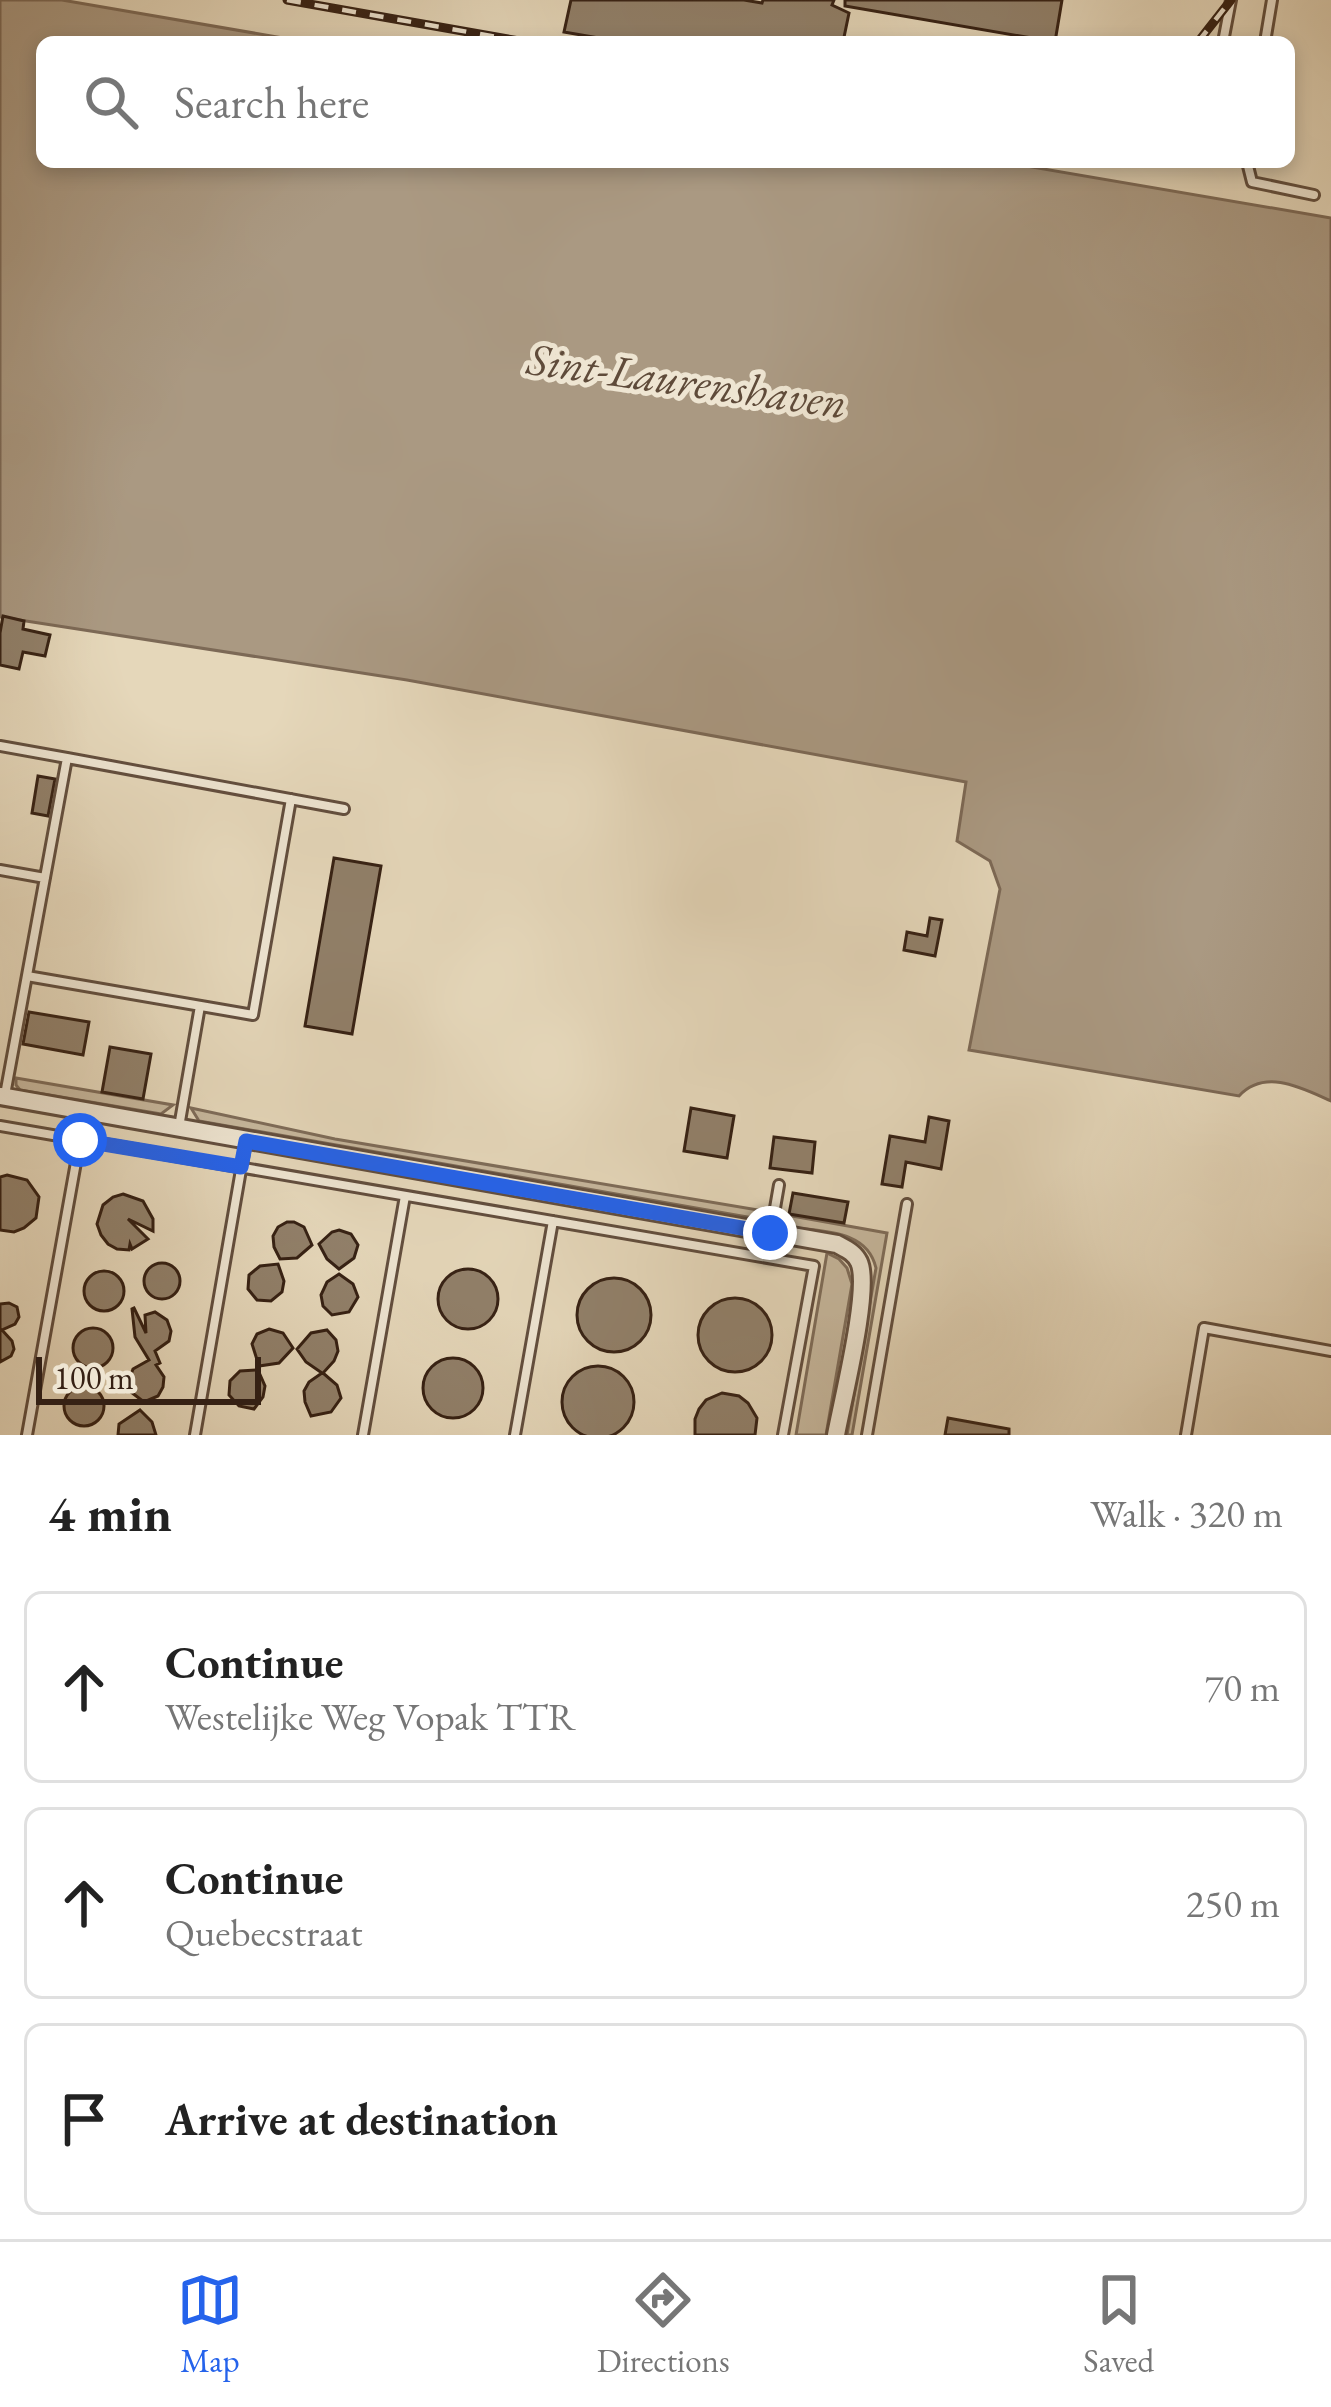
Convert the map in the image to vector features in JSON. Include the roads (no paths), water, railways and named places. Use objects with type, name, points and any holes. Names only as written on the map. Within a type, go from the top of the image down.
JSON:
[{"type":"street","points":[[2,1096],[837,1244],[853,1253],[859,1263],[862,1289],[836,1435]]},
{"type":"lane","points":[[1223,36],[1231,0]]},
{"type":"lane","points":[[1266,36],[1272,0]]},
{"type":"lane","points":[[1248,168],[1252,182],[1314,195]]},
{"type":"lane","points":[[0,746],[344,808]]},
{"type":"lane","points":[[2,1096],[67,758]]},
{"type":"lane","points":[[27,976],[253,1015],[291,799]]},
{"type":"lane","points":[[0,870],[45,878]]},
{"type":"lane","points":[[179,1129],[200,1006]]},
{"type":"lane","points":[[0,1126],[814,1266],[783,1435]]},
{"type":"lane","points":[[27,1435],[80,1140]]},
{"type":"lane","points":[[195,1435],[246,1141]]},
{"type":"lane","points":[[770,1233],[779,1185]]},
{"type":"lane","points":[[363,1435],[405,1196]]},
{"type":"lane","points":[[867,1435],[907,1204]]},
{"type":"lane","points":[[515,1435],[553,1221]]},
{"type":"lane","points":[[1186,1435],[1204,1328],[1331,1352]]},
{"type":"water","name":"Sint-Laurenshaven","points":[[0,0],[62,0],[271,36],[36,36],[36,168],[1038,168],[1331,218],[1331,1101],[1284,1083],[1260,1083],[1239,1096],[969,1050],[1000,889],[990,861],[957,841],[966,782],[407,680],[0,617]]},
{"type":"railway","points":[[287,0],[491,36]]},
{"type":"railway","points":[[1203,36],[1231,0]]}]
